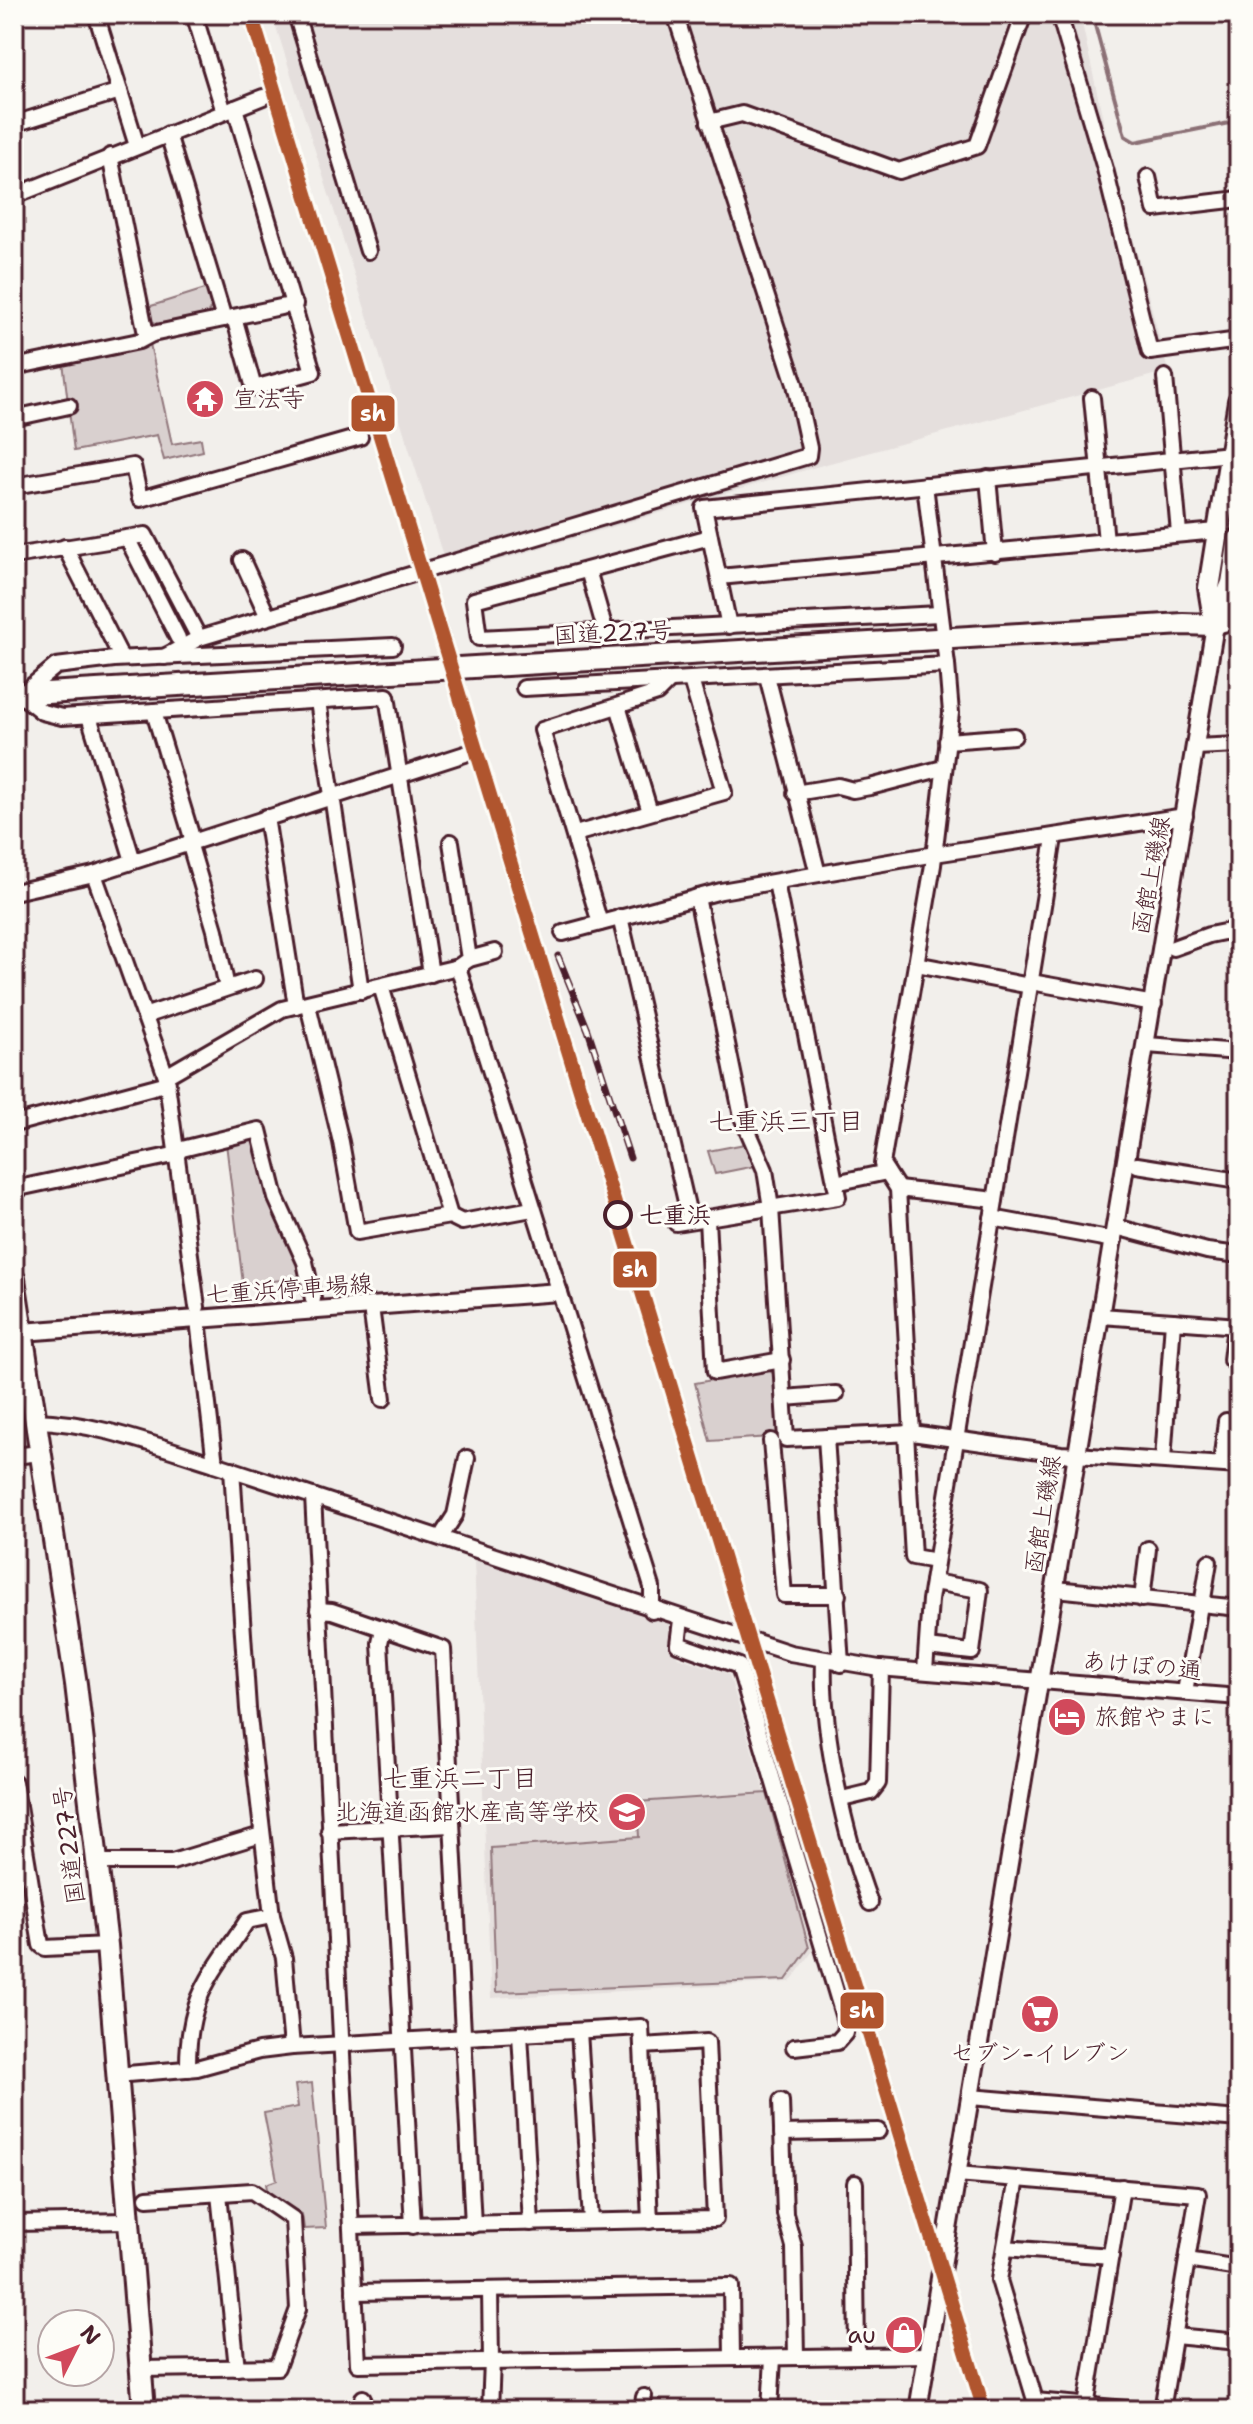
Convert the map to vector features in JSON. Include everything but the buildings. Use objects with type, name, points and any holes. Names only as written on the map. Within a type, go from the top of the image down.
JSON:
[{"type":"highway","points":[[1215,625],[1209,588],[1239,401]]},
{"type":"highway","points":[[1215,625],[1232,583],[1239,539]]},
{"type":"highway","name":"国道227号","points":[[18,695],[1183,624],[1215,625]]},
{"type":"highway","name":"国道227号","points":[[14,1279],[18,1332],[76,1684],[107,1945],[144,2410]]},
{"type":"main road","points":[[1215,625],[1239,619]]},
{"type":"main road","points":[[1215,625],[1239,628]]},
{"type":"main road","name":"函館上磯線","points":[[918,2410],[1215,625]]},
{"type":"main road","name":"七重浜停車場線","points":[[18,1332],[197,1314],[371,1307],[559,1292]]},
{"type":"street","points":[[96,14],[137,146]]},
{"type":"street","points":[[168,134],[254,388],[313,372],[295,304],[230,110],[194,14]]},
{"type":"street","points":[[296,14],[368,251]]},
{"type":"street","points":[[164,657],[199,638],[808,456],[797,392],[675,14]]},
{"type":"street","points":[[709,122],[742,114],[899,171],[977,146],[1024,14]]},
{"type":"street","points":[[1059,14],[1105,169],[1150,352],[1239,340]]},
{"type":"street","points":[[14,124],[120,91]]},
{"type":"street","points":[[14,196],[263,97]]},
{"type":"street","points":[[110,156],[145,329],[152,334]]},
{"type":"street","points":[[1148,177],[1155,209],[1239,199]]},
{"type":"street","points":[[14,367],[295,304]]},
{"type":"street","points":[[1165,377],[1179,533]]},
{"type":"street","points":[[1092,398],[1106,541]]},
{"type":"street","points":[[14,418],[69,406]]},
{"type":"street","points":[[14,486],[133,466],[140,499],[360,437]]},
{"type":"street","points":[[729,626],[704,508],[1230,454]]},
{"type":"street","points":[[988,478],[995,553]]},
{"type":"street","points":[[925,485],[951,713],[916,964],[882,1164],[898,1189],[913,1557],[936,1561]]},
{"type":"street","points":[[719,577],[1217,531]]},
{"type":"street","points":[[14,556],[145,535],[199,638]]},
{"type":"street","points":[[710,537],[474,600],[479,638],[939,614]]},
{"type":"street","points":[[127,538],[178,638]]},
{"type":"street","points":[[65,547],[118,651]]},
{"type":"street","points":[[242,560],[268,617]]},
{"type":"street","points":[[588,570],[606,633]]},
{"type":"street","points":[[393,646],[164,657],[56,666],[18,695],[42,712],[62,717],[387,696],[431,974]]},
{"type":"street","points":[[524,688],[947,665]]},
{"type":"street","points":[[767,676],[818,874]]},
{"type":"street","points":[[575,834],[724,792],[691,680]]},
{"type":"street","points":[[600,923],[542,730],[657,693],[669,681]]},
{"type":"street","points":[[318,701],[361,991]]},
{"type":"street","points":[[618,706],[650,812]]},
{"type":"street","points":[[154,712],[215,930],[227,988]]},
{"type":"street","points":[[89,716],[133,861]]},
{"type":"street","points":[[947,741],[1014,736]]},
{"type":"street","points":[[1195,747],[1239,745]]},
{"type":"street","points":[[14,892],[94,874],[465,754]]},
{"type":"street","points":[[795,793],[838,786],[853,790],[943,768]]},
{"type":"street","points":[[563,933],[697,897],[818,874],[1185,816]]},
{"type":"street","points":[[266,817],[302,1005],[341,1142],[357,1232],[450,1216],[462,1222],[532,1209]]},
{"type":"street","points":[[925,1671],[936,1561],[1054,838]]},
{"type":"street","points":[[451,842],[463,963],[532,1209],[652,1587],[652,1611]]},
{"type":"street","points":[[94,874],[147,1015],[167,1080],[215,1464]]},
{"type":"street","points":[[620,917],[683,1221],[838,1197],[776,882]]},
{"type":"street","points":[[697,897],[742,1117],[765,1170],[771,1208],[786,1439],[909,1433],[1078,1454],[1239,1466]]},
{"type":"street","points":[[1173,948],[1209,935],[1239,929]]},
{"type":"street","points":[[14,1124],[167,1080],[273,1013],[431,974],[495,952]]},
{"type":"street","points":[[916,964],[1154,1004]]},
{"type":"street","points":[[147,1015],[255,979]]},
{"type":"street","points":[[381,986],[450,1216]]},
{"type":"street","points":[[1147,1045],[1239,1052]]},
{"type":"street","points":[[14,1189],[178,1152],[259,1130],[276,1198],[305,1262],[313,1299]]},
{"type":"street","points":[[1137,1165],[1239,1181]]},
{"type":"street","points":[[835,1183],[887,1172]]},
{"type":"street","points":[[898,1189],[995,1200]]},
{"type":"street","points":[[992,1218],[1239,1255]]},
{"type":"street","points":[[707,1219],[715,1372],[782,1360]]},
{"type":"street","points":[[371,1307],[383,1399]]},
{"type":"street","points":[[1100,1316],[1237,1326],[1231,1360]]},
{"type":"street","points":[[1163,1460],[1173,1321]]},
{"type":"street","points":[[784,1398],[836,1394]]},
{"type":"street","name":"あけぼの通","points":[[35,1421],[59,1421],[119,1435],[232,1469],[652,1611],[824,1661],[1239,1697]]},
{"type":"street","points":[[1221,1464],[1226,1421]]},
{"type":"street","points":[[826,1437],[841,1664]]},
{"type":"street","points":[[771,1441],[784,1595],[838,1595]]},
{"type":"street","points":[[14,1456],[40,1453]]},
{"type":"street","points":[[444,1532],[455,1515],[467,1458]]},
{"type":"street","points":[[232,1469],[248,1709],[261,1835],[272,1916],[284,1958],[292,2047]]},
{"type":"street","points":[[313,1496],[358,2364],[927,2355]]},
{"type":"street","points":[[1142,1599],[1148,1549]]},
{"type":"street","points":[[1185,1692],[1209,1562]]},
{"type":"street","points":[[927,1647],[972,1652],[980,1590],[933,1582]]},
{"type":"street","points":[[1056,1589],[1239,1608]]},
{"type":"street","points":[[318,1610],[332,1611],[443,1649],[473,2225]]},
{"type":"street","points":[[681,1620],[678,1644],[739,1666],[846,2025],[845,2033],[837,2042],[794,2047]]},
{"type":"street","points":[[383,1629],[380,1643],[413,2226]]},
{"type":"street","points":[[824,1661],[823,1708],[842,1799],[870,1903]]},
{"type":"street","points":[[842,1799],[867,1794],[878,1783],[881,1668]]},
{"type":"street","points":[[1238,1780],[1239,1763]]},
{"type":"street","points":[[14,1782],[41,1945],[45,1948],[107,1945]]},
{"type":"street","points":[[329,1831],[451,1825]]},
{"type":"street","points":[[97,1862],[172,1862],[261,1835]]},
{"type":"street","points":[[188,2069],[188,2045],[196,1998],[247,1921],[272,1916]]},
{"type":"street","points":[[116,2075],[188,2069],[292,2047],[641,2027],[650,2221]]},
{"type":"street","points":[[579,2031],[591,2221]]},
{"type":"street","points":[[520,2034],[531,2223]]},
{"type":"street","points":[[351,2226],[715,2219],[707,2042],[642,2046]]},
{"type":"street","points":[[970,2097],[1239,2119]]},
{"type":"street","points":[[781,2101],[785,2214],[794,2247],[796,2357]]},
{"type":"street","points":[[782,2133],[878,2131]]},
{"type":"street","points":[[957,2174],[1198,2194],[1162,2410]]},
{"type":"street","points":[[1017,2179],[999,2280],[1036,2405],[1138,2410]]},
{"type":"street","points":[[855,2183],[857,2356]]},
{"type":"street","points":[[1086,2406],[1122,2187]]},
{"type":"street","points":[[140,2369],[277,2367],[298,2309],[293,2219],[252,2191],[147,2198]]},
{"type":"street","points":[[219,2194],[237,2368]]},
{"type":"street","points":[[14,2223],[128,2221]]},
{"type":"street","points":[[1005,2248],[1111,2256]]},
{"type":"street","points":[[1187,2260],[1239,2268]]},
{"type":"street","points":[[354,2292],[731,2286],[732,2358]]},
{"type":"street","points":[[490,2290],[490,2410]]},
{"type":"street","points":[[1175,2336],[1239,2342]]},
{"type":"street","points":[[770,2410],[773,2358]]},
{"type":"shaded area","points":[[272,14],[1080,14],[1107,138],[1168,371],[819,466],[449,575]]},
{"type":"shaded area","points":[[208,288],[213,304],[207,314],[158,324],[151,321],[148,307]]},
{"type":"shaded area","points":[[150,344],[172,444],[201,439],[203,451],[164,460],[157,435],[74,451],[63,362]]},
{"type":"shaded area","points":[[256,1136],[304,1278],[243,1284],[226,1143]]},
{"type":"shaded area","points":[[745,1144],[755,1166],[715,1174],[708,1151]]},
{"type":"shaded area","points":[[769,1370],[776,1376],[779,1430],[771,1437],[710,1441],[695,1383]]},
{"type":"shaded area","name":"北海道函館水産高等学校","points":[[474,1560],[670,1623],[668,1645],[678,1657],[729,1674],[813,1951],[790,1982],[491,1998]]},
{"type":"shaded area","points":[[767,1793],[809,1948],[786,1980],[496,1992],[491,1848],[639,1837],[637,1802]]},
{"type":"shaded area","points":[[312,2083],[326,2228],[304,2229],[302,2214],[268,2194],[266,2184],[277,2180],[264,2113],[298,2107],[295,2085]]},
{"type":"waterway","points":[[1092,14],[1125,136],[1135,142],[1239,121]]},
{"type":"railway","points":[[558,956],[588,1030],[630,1158]]},
{"type":"transit line","name":"sh","points":[[251,14],[984,2410]]},
{"type":"place","name":"宣法寺","points":[[205,399]]},
{"type":"place","name":"七重浜","points":[[618,1215]]},
{"type":"place","name":"旅館やまに","points":[[1067,1717]]},
{"type":"place","name":"北海道函館水産高等学校","points":[[627,1812]]},
{"type":"place","name":"セブン-イレブン","points":[[1040,2014]]},
{"type":"place","name":"au","points":[[904,2335]]},
{"type":"district","name":"七重浜三丁目","points":[[786,1121]]},
{"type":"district","name":"七重浜二丁目","points":[[460,1778]]}]
